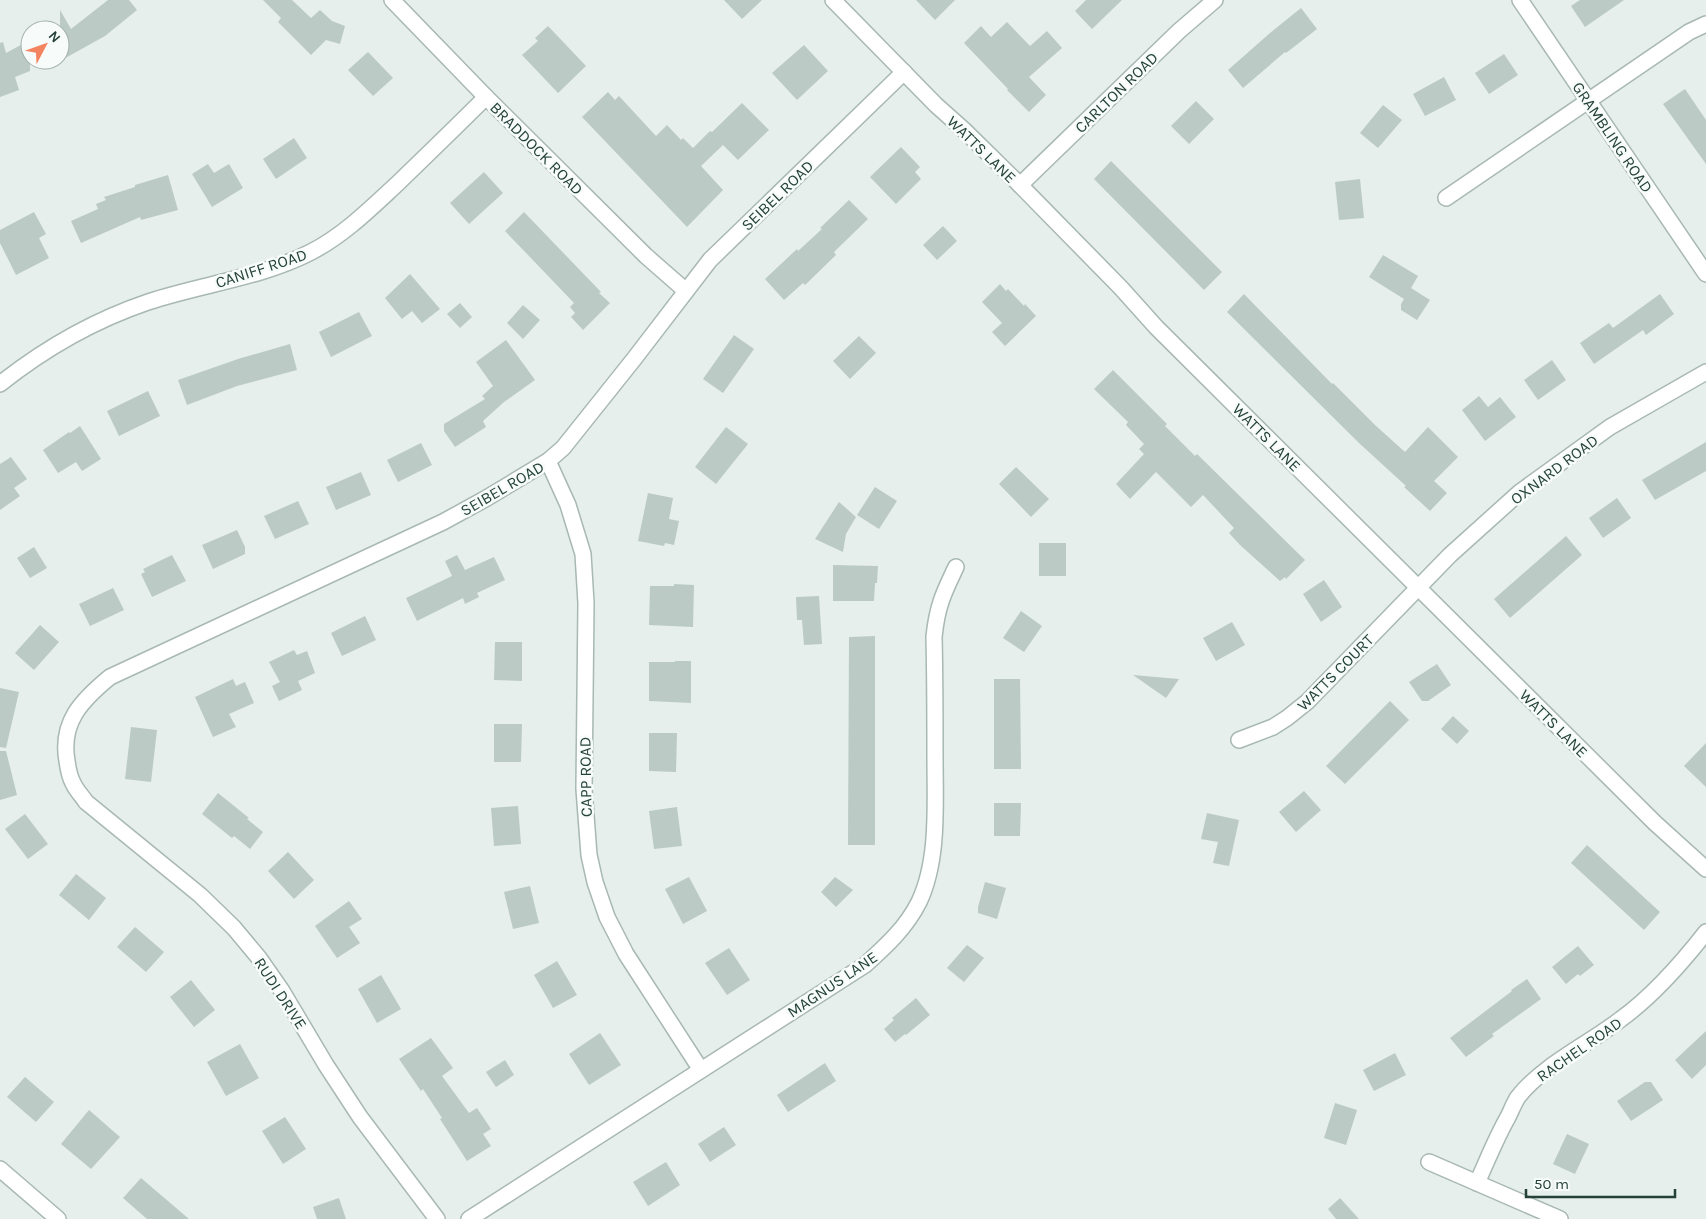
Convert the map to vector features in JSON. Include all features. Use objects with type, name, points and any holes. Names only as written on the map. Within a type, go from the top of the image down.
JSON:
[{"type":"street","name":"BRADDOCK ROAD","points":[[392,0],[486,97],[646,256],[686,291]]},
{"type":"street","name":"WATTS LANE","points":[[833,0],[936,105],[1020,185],[1121,288],[1156,327],[1418,588],[1655,823],[1706,868]]},
{"type":"street","name":"CARLTON ROAD","points":[[1020,185],[1214,0]]},
{"type":"street","name":"GRAMBLING ROAD","points":[[1520,0],[1706,274]]},
{"type":"street","points":[[1446,198],[1588,100],[1690,32],[1706,24]]},
{"type":"street","name":"SEIBEL ROAD","points":[[86,802],[72,782],[65,746],[72,717],[90,693],[110,677],[443,522],[548,461],[563,448],[710,260],[904,72]]},
{"type":"street","name":"CANIFF ROAD","points":[[0,384],[50,349],[100,321],[149,302],[268,269],[292,260],[326,243],[360,219],[486,97]]},
{"type":"street","name":"OXNARD ROAD","points":[[1418,588],[1450,555],[1520,492],[1610,427],[1706,372]]},
{"type":"street","name":"CAPP ROAD","points":[[548,461],[568,505],[583,554],[586,603],[584,789],[587,839],[595,882],[607,917],[626,954],[701,1070]]},
{"type":"street","name":"MAGNUS LANE","points":[[469,1219],[865,965],[899,933],[919,901],[926,882],[934,846],[934,637],[936,615],[941,598],[956,568]]},
{"type":"street","name":"WATTS COURT","points":[[1239,740],[1273,727],[1307,702],[1418,588]]},
{"type":"street","name":"RUDI DRIVE","points":[[86,802],[200,895],[234,928],[282,991],[326,1065],[360,1116],[437,1219]]},
{"type":"street","name":"RACHEL ROAD","points":[[1477,1183],[1518,1098],[1531,1083],[1628,1014],[1674,971],[1706,932]]},
{"type":"street","points":[[1429,1162],[1560,1219]]},
{"type":"street","points":[[0,1169],[58,1219]]},
{"type":"building","points":[[108,0],[129,0],[137,10],[105,36],[70,55],[70,27],[71,29]]},
{"type":"building","points":[[263,0],[292,0],[311,18],[320,10],[332,21],[345,26],[340,44],[326,40],[311,55],[278,22],[281,18]]},
{"type":"building","points":[[724,0],[762,0],[742,19]]},
{"type":"building","points":[[916,0],[955,0],[935,20]]},
{"type":"building","points":[[1086,0],[1122,0],[1092,29],[1075,11]]},
{"type":"building","points":[[1580,0],[1624,0],[1585,27],[1571,6]]},
{"type":"building","points":[[1301,8],[1317,29],[1285,52],[1243,88],[1228,70]]},
{"type":"building","points":[[60,10],[66,20],[60,20]]},
{"type":"building","points":[[1007,22],[1030,46],[1047,31],[1062,48],[1029,77],[1046,95],[1029,112],[964,43],[981,26],[991,37]]},
{"type":"building","points":[[548,26],[586,66],[558,93],[522,55],[538,41],[535,38]]},
{"type":"building","points":[[3,42],[6,53],[20,45],[20,70],[30,71],[15,77],[19,90],[0,97],[0,43]]},
{"type":"building","points":[[804,45],[828,71],[797,100],[772,73]]},
{"type":"building","points":[[368,52],[393,78],[373,96],[348,70]]},
{"type":"building","points":[[1504,54],[1518,75],[1489,94],[1475,73]]},
{"type":"building","points":[[1444,77],[1456,100],[1425,116],[1413,94]]},
{"type":"building","points":[[1685,89],[1706,120],[1706,164],[1663,104]]},
{"type":"building","points":[[608,92],[615,100],[619,96],[656,136],[667,125],[681,140],[683,138],[693,148],[742,103],[769,130],[738,160],[723,145],[701,166],[723,190],[687,227],[582,117]]},
{"type":"building","points":[[1196,101],[1214,119],[1189,144],[1171,126]]},
{"type":"building","points":[[1383,105],[1402,120],[1378,148],[1360,133]]},
{"type":"building","points":[[294,138],[307,158],[276,179],[263,159]]},
{"type":"building","points":[[901,147],[920,167],[915,172],[921,179],[896,204],[870,177]]},
{"type":"building","points":[[1111,161],[1222,272],[1204,290],[1094,179]]},
{"type":"building","points":[[208,164],[214,173],[229,164],[243,188],[212,207],[192,174]]},
{"type":"building","points":[[484,172],[503,193],[469,224],[450,203]]},
{"type":"building","points":[[168,175],[178,210],[141,220],[140,217],[81,243],[71,221],[98,209],[96,204],[106,200],[104,197]]},
{"type":"building","points":[[1360,179],[1364,218],[1339,220],[1335,182]]},
{"type":"building","points":[[849,200],[868,219],[834,252],[836,255],[805,285],[803,283],[784,300],[765,279],[822,229],[820,228]]},
{"type":"building","points":[[34,212],[46,234],[39,238],[49,258],[16,275],[0,243],[0,230]]},
{"type":"building","points":[[524,212],[610,303],[583,330],[571,317],[575,313],[570,307],[574,303],[505,231]]},
{"type":"building","points":[[943,226],[957,241],[937,260],[923,245]]},
{"type":"building","points":[[1383,255],[1418,276],[1411,288],[1430,300],[1417,320],[1401,310],[1401,304],[1404,299],[1369,277]]},
{"type":"building","points":[[410,274],[440,309],[422,323],[412,311],[402,319],[385,298]]},
{"type":"building","points":[[1000,284],[1006,291],[1008,289],[1024,306],[1025,304],[1036,316],[1005,346],[992,332],[1002,323],[982,302]]},
{"type":"building","points":[[1244,294],[1332,384],[1405,452],[1428,427],[1458,457],[1434,481],[1447,493],[1430,511],[1227,312]]},
{"type":"building","points":[[1660,294],[1674,314],[1646,335],[1643,330],[1594,364],[1580,343],[1609,323],[1613,328]]},
{"type":"building","points":[[460,303],[472,317],[460,328],[447,314]]},
{"type":"building","points":[[523,305],[540,320],[523,339],[507,323]]},
{"type":"building","points":[[359,312],[372,336],[331,357],[319,332]]},
{"type":"building","points":[[734,335],[754,349],[723,393],[703,379]]},
{"type":"building","points":[[859,336],[876,353],[850,379],[833,361]]},
{"type":"building","points":[[506,340],[535,380],[504,402],[483,421],[486,427],[455,447],[444,431],[444,424],[485,399],[482,396],[493,386],[476,362]]},
{"type":"building","points":[[290,344],[297,370],[237,386],[187,405],[178,380],[238,359]]},
{"type":"building","points":[[1552,360],[1566,380],[1538,400],[1524,380]]},
{"type":"building","points":[[1113,370],[1167,424],[1165,426],[1195,456],[1197,454],[1305,560],[1286,579],[1285,577],[1280,581],[1240,545],[1229,533],[1234,528],[1203,495],[1191,507],[1156,472],[1130,499],[1116,484],[1144,454],[1139,449],[1144,444],[1126,425],[1128,422],[1094,389]]},
{"type":"building","points":[[148,391],[160,416],[119,436],[107,411]]},
{"type":"building","points":[[1479,396],[1488,407],[1500,397],[1516,417],[1485,441],[1462,410]]},
{"type":"building","points":[[80,426],[101,459],[82,471],[76,462],[58,473],[43,450]]},
{"type":"building","points":[[726,427],[748,444],[716,484],[695,467]]},
{"type":"building","points":[[1706,442],[1706,471],[1655,500],[1642,480]]},
{"type":"building","points":[[421,443],[432,465],[398,482],[387,460]]},
{"type":"building","points":[[11,457],[27,479],[14,488],[20,496],[0,510],[0,464]]},
{"type":"building","points":[[1016,467],[1049,499],[1031,517],[999,484]]},
{"type":"building","points":[[361,472],[371,495],[336,510],[326,487]]},
{"type":"building","points":[[875,487],[897,501],[879,529],[857,515]]},
{"type":"building","points":[[648,493],[673,498],[669,519],[679,521],[674,545],[665,543],[664,546],[638,541]]},
{"type":"building","points":[[1617,498],[1631,518],[1603,538],[1589,518]]},
{"type":"building","points":[[298,501],[309,524],[275,539],[264,516]]},
{"type":"building","points":[[839,502],[856,517],[846,534],[843,552],[815,539]]},
{"type":"building","points":[[237,530],[245,547],[245,554],[213,569],[202,545]]},
{"type":"building","points":[[1566,536],[1582,555],[1510,618],[1494,599]]},
{"type":"building","points":[[1039,543],[1066,543],[1066,576],[1039,576]]},
{"type":"building","points":[[34,547],[47,568],[30,578],[17,558]]},
{"type":"building","points":[[172,555],[186,581],[152,597],[141,574],[145,572],[143,569]]},
{"type":"building","points":[[457,555],[465,570],[494,557],[505,580],[477,593],[479,597],[465,604],[463,598],[417,621],[406,598],[452,576],[445,561]]},
{"type":"building","points":[[833,565],[878,566],[874,601],[833,601]]},
{"type":"building","points":[[1324,580],[1342,607],[1321,622],[1303,594]]},
{"type":"building","points":[[674,584],[694,585],[693,627],[649,625],[650,586],[674,586]]},
{"type":"building","points":[[113,588],[124,610],[90,626],[79,604]]},
{"type":"building","points":[[819,596],[822,644],[804,645],[802,620],[797,620],[796,597]]},
{"type":"building","points":[[1021,611],[1042,626],[1024,652],[1003,638]]},
{"type":"building","points":[[365,616],[376,640],[342,656],[331,633]]},
{"type":"building","points":[[1232,622],[1245,645],[1216,661],[1203,638]]},
{"type":"building","points":[[40,625],[59,642],[34,670],[15,653]]},
{"type":"building","points":[[875,636],[875,845],[848,845],[849,637]]},
{"type":"building","points":[[495,642],[522,642],[522,681],[494,680]]},
{"type":"building","points":[[294,650],[297,655],[307,651],[315,673],[298,681],[302,690],[279,701],[272,686],[280,682],[269,662]]},
{"type":"building","points":[[691,661],[691,703],[649,701],[649,662]]},
{"type":"building","points":[[1437,664],[1451,685],[1428,701],[1422,701],[1409,682]]},
{"type":"building","points":[[1133,675],[1179,679],[1166,698]]},
{"type":"building","points":[[233,679],[236,686],[245,682],[254,703],[229,714],[236,727],[213,737],[195,697]]},
{"type":"building","points":[[994,679],[1020,679],[1021,769],[994,769]]},
{"type":"building","points":[[0,688],[19,692],[6,748],[0,747]]},
{"type":"building","points":[[1390,701],[1409,720],[1345,784],[1326,766]]},
{"type":"building","points":[[1453,716],[1469,731],[1457,744],[1441,729]]},
{"type":"building","points":[[494,724],[522,724],[521,762],[494,762]]},
{"type":"building","points":[[131,727],[157,730],[151,782],[125,779]]},
{"type":"building","points":[[649,733],[677,733],[676,772],[649,771]]},
{"type":"building","points":[[1706,743],[1706,787],[1684,766]]},
{"type":"building","points":[[0,751],[6,751],[17,795],[0,800]]},
{"type":"building","points":[[1304,791],[1321,810],[1296,832],[1279,812]]},
{"type":"building","points":[[218,793],[263,832],[250,849],[234,836],[232,838],[202,814]]},
{"type":"building","points":[[994,803],[1021,803],[1020,836],[994,836]]},
{"type":"building","points":[[518,806],[521,844],[494,846],[491,808]]},
{"type":"building","points":[[677,807],[682,846],[654,849],[649,811]]},
{"type":"building","points":[[1207,813],[1239,820],[1229,866],[1213,863],[1218,842],[1201,839]]},
{"type":"building","points":[[25,814],[48,844],[28,859],[5,829]]},
{"type":"building","points":[[1587,845],[1660,912],[1644,930],[1571,863]]},
{"type":"building","points":[[288,852],[314,880],[294,899],[268,871]]},
{"type":"building","points":[[76,874],[106,898],[89,920],[59,895]]},
{"type":"building","points":[[689,877],[707,911],[683,924],[665,889]]},
{"type":"building","points":[[835,877],[853,890],[836,907],[821,892]]},
{"type":"building","points":[[985,882],[1006,888],[997,919],[978,913]]},
{"type":"building","points":[[530,886],[539,923],[513,929],[504,892]]},
{"type":"building","points":[[349,901],[362,919],[349,927],[360,943],[337,958],[315,926]]},
{"type":"building","points":[[135,927],[164,952],[146,972],[117,947]]},
{"type":"building","points":[[967,945],[984,958],[964,982],[947,968]]},
{"type":"building","points":[[1578,946],[1594,965],[1580,976],[1578,974],[1566,984],[1552,967]]},
{"type":"building","points":[[729,948],[750,980],[727,995],[705,963]]},
{"type":"building","points":[[557,961],[577,995],[553,1008],[534,975]]},
{"type":"building","points":[[381,975],[401,1009],[377,1023],[358,989]]},
{"type":"building","points":[[1527,979],[1541,999],[1492,1034],[1494,1036],[1466,1057],[1450,1038]]},
{"type":"building","points":[[191,980],[215,1010],[194,1027],[170,997]]},
{"type":"building","points":[[916,998],[930,1015],[895,1042],[884,1029],[894,1020],[892,1018]]},
{"type":"building","points":[[1706,1031],[1706,1065],[1692,1079],[1675,1060]]},
{"type":"building","points":[[600,1033],[621,1065],[589,1085],[569,1054]]},
{"type":"building","points":[[431,1038],[453,1068],[442,1076],[469,1113],[477,1108],[491,1129],[483,1134],[491,1146],[467,1161],[423,1089],[421,1091],[399,1059]]},
{"type":"building","points":[[240,1044],[259,1078],[226,1096],[207,1062]]},
{"type":"building","points":[[1395,1053],[1406,1075],[1374,1091],[1363,1070]]},
{"type":"building","points":[[505,1060],[514,1075],[496,1087],[486,1072]]},
{"type":"building","points":[[825,1063],[836,1081],[788,1112],[777,1095]]},
{"type":"building","points":[[25,1077],[54,1102],[36,1122],[7,1097]]},
{"type":"building","points":[[1645,1082],[1651,1082],[1663,1100],[1631,1121],[1617,1101]]},
{"type":"building","points":[[1335,1103],[1357,1110],[1346,1145],[1324,1138]]},
{"type":"building","points":[[89,1110],[120,1137],[91,1169],[61,1144]]},
{"type":"building","points":[[285,1117],[306,1149],[283,1164],[262,1131]]},
{"type":"building","points":[[724,1127],[736,1145],[710,1162],[698,1144]]},
{"type":"building","points":[[1567,1134],[1589,1144],[1575,1174],[1553,1164]]},
{"type":"building","points":[[666,1162],[680,1185],[648,1206],[633,1182]]},
{"type":"building","points":[[141,1178],[189,1219],[147,1219],[123,1198]]},
{"type":"building","points":[[339,1198],[346,1219],[317,1219],[313,1207]]},
{"type":"building","points":[[1340,1198],[1359,1219],[1336,1219],[1328,1209]]}]
